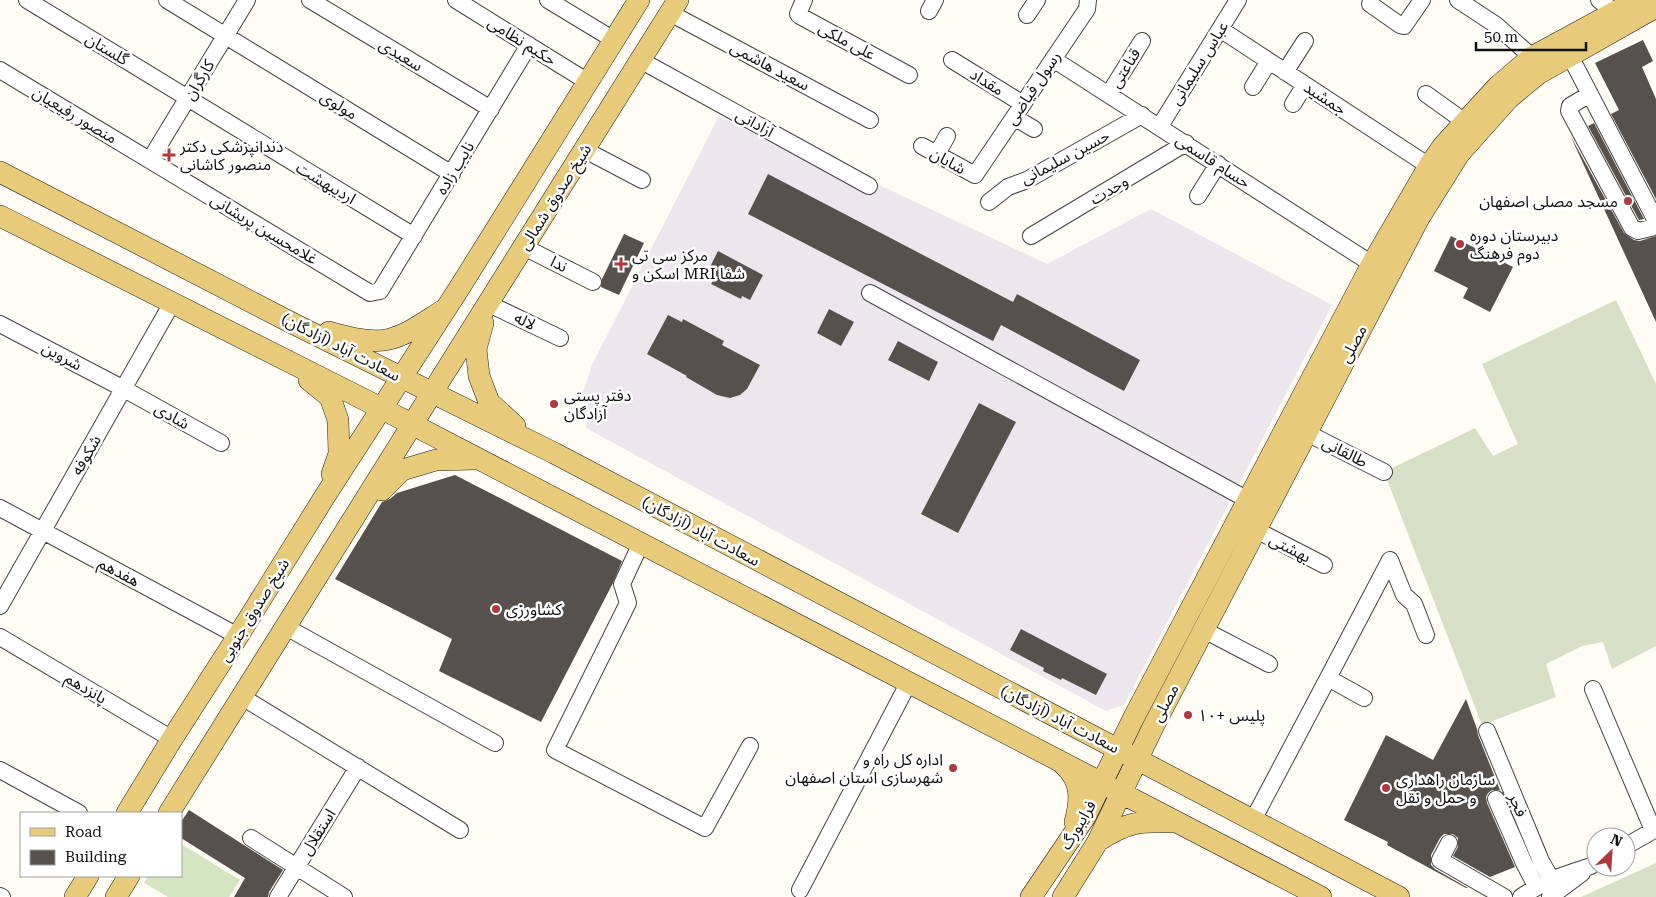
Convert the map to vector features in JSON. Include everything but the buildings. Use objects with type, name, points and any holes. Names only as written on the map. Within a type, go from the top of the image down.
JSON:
[{"type":"main road","name":"شیخ صدوق شمالی","points":[[382,408],[460,287],[639,0]]},
{"type":"main road","name":"مصلی","points":[[1128,754],[1134,717],[1372,264],[1429,166],[1443,146],[1498,86],[1532,57],[1607,6],[1637,0]]},
{"type":"main road","name":"شیخ صدوق شمالی","points":[[413,425],[674,6]]},
{"type":"main road","name":"مصلی","points":[[1128,754],[1153,727],[1418,218],[1459,154],[1509,98],[1538,74],[1656,7]]},
{"type":"main road","name":"سعادت آباد (آزادگان)","points":[[0,172],[402,378],[554,453],[1399,897]]},
{"type":"main road","points":[[518,194],[547,210]]},
{"type":"main road","points":[[0,216],[382,408],[1321,897]]},
{"type":"main road","points":[[288,320],[349,338],[388,340],[401,336],[444,310],[460,287]]},
{"type":"main road","points":[[489,304],[476,349],[479,376],[489,402],[511,423],[554,453]]},
{"type":"main road","points":[[279,357],[330,397],[338,420],[339,454],[325,496]]},
{"type":"main road","name":"شیخ صدوق جنوبی","points":[[128,812],[382,408]]},
{"type":"main road","points":[[170,812],[413,425]]},
{"type":"main road","points":[[352,521],[402,470],[436,460],[479,459]]},
{"type":"main road","points":[[1248,500],[1266,510]]},
{"type":"main road","points":[[1077,728],[1107,729],[1134,717]]},
{"type":"main road","points":[[1153,727],[1158,756],[1186,785]]},
{"type":"main road","name":"فرایبورگ","points":[[1032,897],[1084,817],[1102,782],[1128,754]]},
{"type":"main road","name":"فرایبورگ","points":[[1063,897],[1098,840],[1122,792],[1128,754]]},
{"type":"main road","points":[[1057,759],[1071,770],[1078,782],[1079,804],[1076,822],[1062,851]]},
{"type":"main road","points":[[1098,840],[1114,830],[1142,821],[1180,823]]},
{"type":"main road","points":[[75,897],[87,877]]},
{"type":"main road","points":[[116,897],[128,877]]},
{"type":"street","name":"گلستان","points":[[27,0],[187,98]]},
{"type":"street","name":"مولوی","points":[[167,0],[452,174]]},
{"type":"street","name":"کارگران","points":[[150,160],[247,0]]},
{"type":"street","name":"سعیدی","points":[[310,0],[491,109]]},
{"type":"street","name":"حکیم نظامی","points":[[456,0],[588,82]]},
{"type":"street","points":[[548,0],[614,40]]},
{"type":"street","name":"علی ملکی","points":[[804,0],[798,14],[800,16],[909,75]]},
{"type":"street","points":[[1027,15],[1037,0]]},
{"type":"street","name":"رسول فیاضی","points":[[974,175],[1087,9],[1088,0]]},
{"type":"street","name":"عباس سلیمانی","points":[[1160,126],[1238,0]]},
{"type":"street","points":[[1370,4],[1404,26],[1422,0]]},
{"type":"street","points":[[1458,0],[1496,25],[1532,57]]},
{"type":"street","name":"سعید هاشمی","points":[[674,6],[870,120]]},
{"type":"street","name":"جمشید","points":[[1220,29],[1429,166]]},
{"type":"street","name":"قناعتی","points":[[1109,94],[1142,41]]},
{"type":"street","points":[[1285,72],[1305,41]]},
{"type":"street","name":"نایب زاده","points":[[380,291],[529,45]]},
{"type":"street","points":[[1570,56],[1590,94],[1654,217],[1656,223],[1651,228],[1638,231],[1632,228],[1569,111],[1570,106],[1590,94]]},
{"type":"street","name":"حسام قاسمی","points":[[1053,59],[1372,264]]},
{"type":"street","name":"آزادانی","points":[[640,60],[869,186]]},
{"type":"street","name":"مقداد","points":[[952,60],[1018,110],[1034,129]]},
{"type":"street","points":[[1253,87],[1269,62]]},
{"type":"street","name":"منصور رفیعیان","points":[[0,70],[150,160]]},
{"type":"street","points":[[1293,104],[1305,85]]},
{"type":"street","points":[[1426,94],[1465,122]]},
{"type":"street","name":"اردیبهشت","points":[[187,98],[414,236]]},
{"type":"street","name":"حسین سلیمانی","points":[[990,202],[1008,187],[1027,180],[1142,115]]},
{"type":"street","points":[[937,154],[947,136]]},
{"type":"street","name":"وحدت","points":[[1031,236],[1186,143]]},
{"type":"street","name":"شایان","points":[[922,146],[974,175]]},
{"type":"street","points":[[584,150],[642,180]]},
{"type":"street","name":"غلامحسین پریشانی","points":[[150,160],[370,293],[380,291]]},
{"type":"street","points":[[1198,196],[1218,164]]},
{"type":"street","name":"ندا","points":[[524,247],[593,282]]},
{"type":"street","points":[[870,293],[1248,500]]},
{"type":"street","name":"شکوفه","points":[[0,606],[172,303]]},
{"type":"street","name":"لاله","points":[[489,304],[560,338]]},
{"type":"street","name":"شروین","points":[[0,324],[124,389]]},
{"type":"street","name":"شادی","points":[[124,389],[221,443]]},
{"type":"street","name":"طالقانی","points":[[1307,433],[1384,472]]},
{"type":"street","name":"هفدهم","points":[[0,508],[238,636]]},
{"type":"street","name":"بهشتی","points":[[1256,530],[1324,565]]},
{"type":"street","points":[[641,543],[622,584],[628,603],[555,750],[705,828],[750,746]]},
{"type":"street","points":[[1253,820],[1390,560],[1404,595],[1414,604],[1426,635]]},
{"type":"street","points":[[286,627],[495,744]]},
{"type":"street","points":[[1204,630],[1269,664]]},
{"type":"street","name":"پانزدهم","points":[[0,637],[172,739]]},
{"type":"street","points":[[1328,678],[1364,698]]},
{"type":"street","points":[[800,890],[909,682]]},
{"type":"street","points":[[1593,689],[1655,830],[1636,840]]},
{"type":"street","points":[[242,698],[460,830]]},
{"type":"street","name":"فجر","points":[[1487,731],[1541,862],[1543,882]]},
{"type":"street","name":"استقلال","points":[[278,897],[358,767]]},
{"type":"street","points":[[0,770],[76,812]]},
{"type":"street","points":[[1496,799],[1524,863],[1543,882]]},
{"type":"street","points":[[251,838],[344,897]]},
{"type":"street","points":[[1449,843],[1440,860],[1504,897]]},
{"type":"street","points":[[1521,897],[1543,882],[1586,868]]},
{"type":"street","points":[[1550,897],[1586,871]]},
{"type":"shaded area","points":[[719,116],[871,194],[877,184],[1047,264],[1151,209],[1332,305],[1124,705],[1106,711],[586,428],[588,406],[580,401],[592,365]]},
{"type":"green space","points":[[1616,300],[1656,384],[1656,646],[1612,669],[1603,642],[1582,646],[1546,664],[1556,697],[1482,725],[1384,472],[1475,428],[1493,456],[1518,444],[1482,364]]},
{"type":"green space","points":[[182,845],[240,880],[229,897],[168,897],[144,883],[147,877],[182,877]]},
{"type":"green space","points":[[1656,863],[1656,897],[1581,897],[1625,877],[1636,877],[1636,872]]},
{"type":"place","name":"دندانپزشکی دکتر منصور کاشانی","points":[[169,155]]},
{"type":"place","name":"مسجد مصلی اصفهان","points":[[1628,201]]},
{"type":"place","name":"دبیرستان دوره دوم فرهنگ","points":[[1460,244]]},
{"type":"place","name":"مرکز سی تی اسکن و MRI شفا","points":[[621,264]]},
{"type":"place","name":"دفتر پستی آزادگان","points":[[554,404]]},
{"type":"place","name":"کشاورزی","points":[[496,609]]},
{"type":"place","name":"پلیس +۱۰","points":[[1188,715]]},
{"type":"place","name":"اداره کل راه و شهرسازی استان اصفهان","points":[[953,768]]},
{"type":"place","name":"سازمان راهداری و حمل و نقل","points":[[1386,788]]}]
